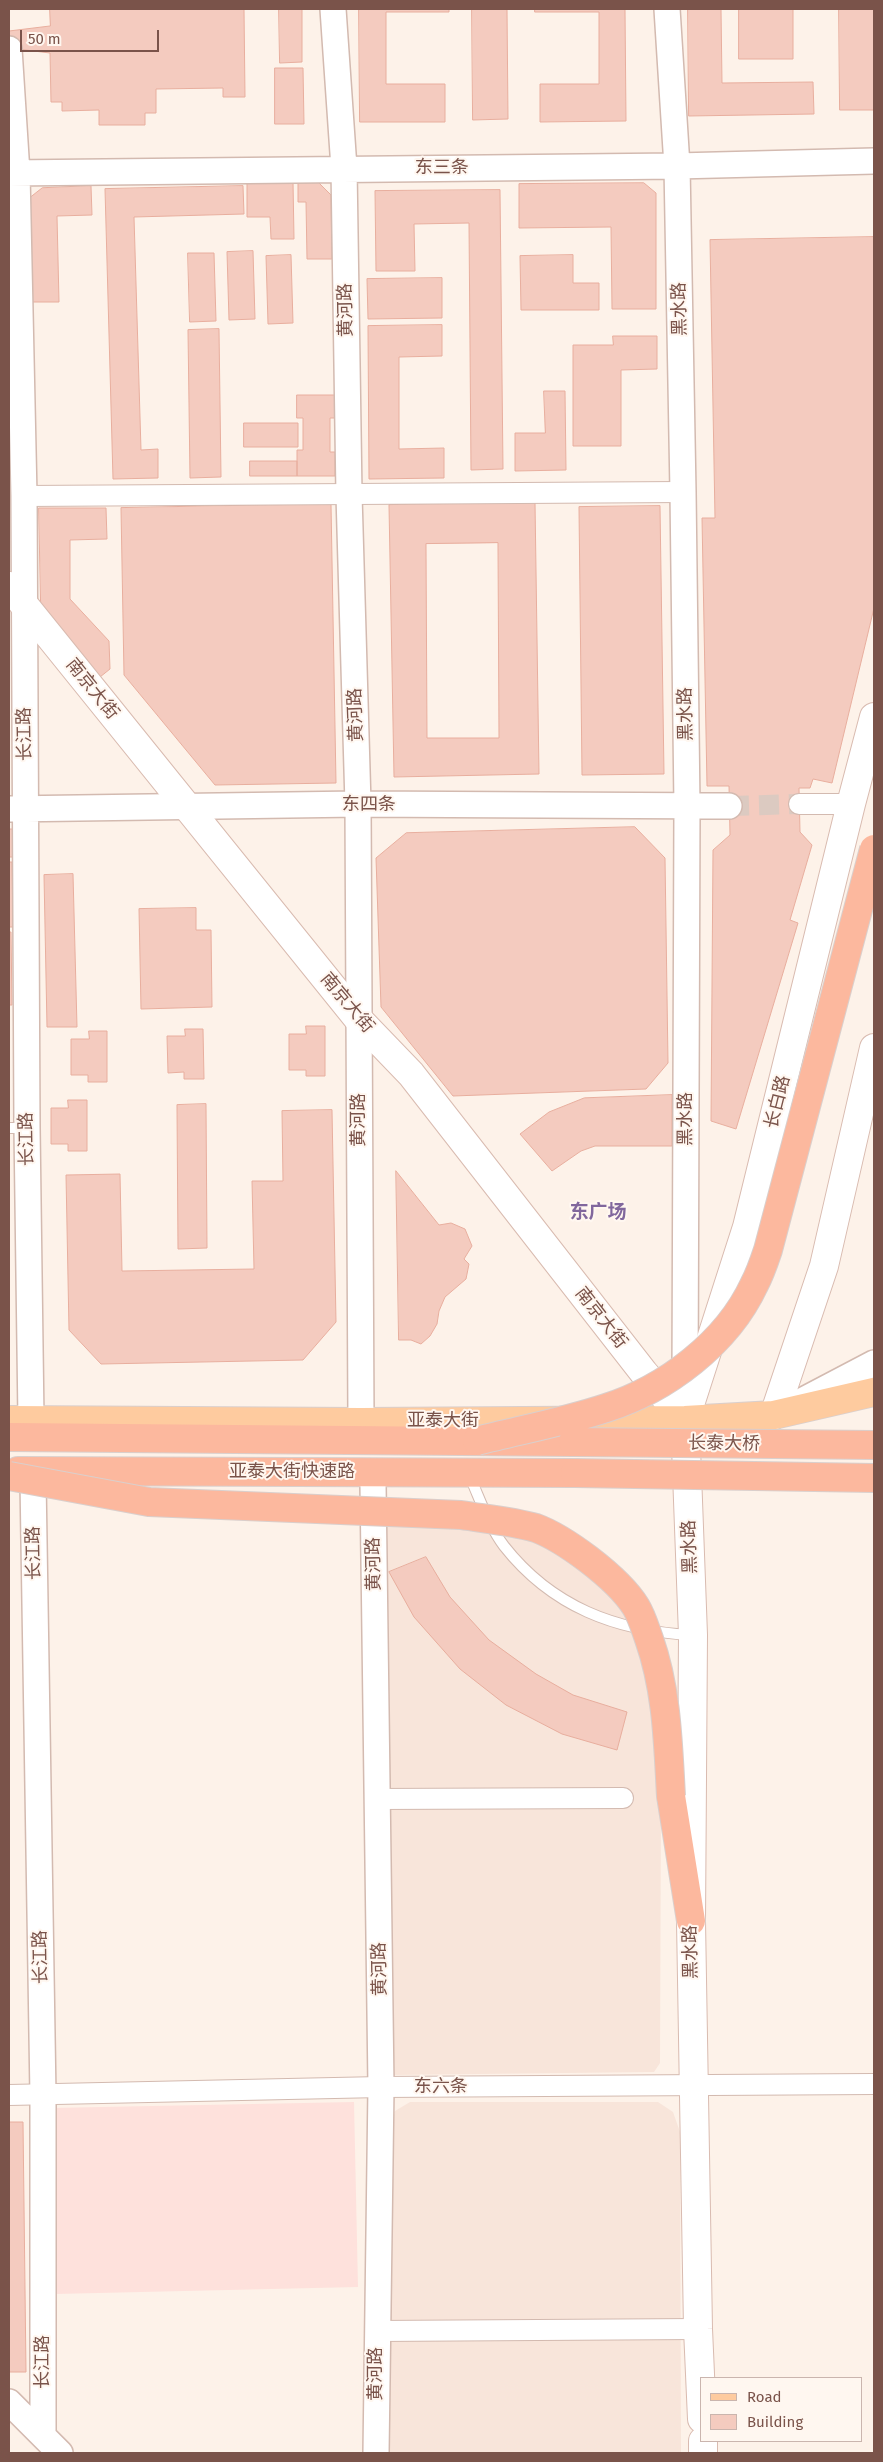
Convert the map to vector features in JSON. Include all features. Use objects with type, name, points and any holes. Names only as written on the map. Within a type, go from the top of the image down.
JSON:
[{"type":"highway","points":[[477,1441],[607,1408],[639,1394],[670,1377],[696,1358],[721,1335],[736,1314],[754,1286],[768,1250],[874,849]]},
{"type":"highway","name":"亚泰大街快速路","points":[[9,1437],[573,1442]]},
{"type":"highway","name":"长泰大桥","points":[[573,1442],[874,1446]]},
{"type":"highway","name":"亚泰大街快速路","points":[[15,1477],[575,1473]]},
{"type":"highway","name":"长泰大桥","points":[[575,1473],[874,1478]]},
{"type":"highway","points":[[15,1477],[149,1502],[461,1515],[507,1521],[537,1529],[560,1540],[597,1566],[636,1607],[644,1624],[656,1660],[665,1707],[671,1796],[690,1921]]},
{"type":"main road","name":"南京大街","points":[[16,595],[359,1020],[411,1074],[644,1373],[685,1420]]},
{"type":"main road","name":"长白路","points":[[688,1485],[685,1420],[747,1228],[874,717]]},
{"type":"main road","points":[[774,1415],[824,1266],[874,1048]]},
{"type":"main road","name":"亚泰大街","points":[[20,1420],[361,1422],[685,1420],[774,1415],[874,1392]]},
{"type":"main road","points":[[15,1477],[373,1484],[688,1485],[874,1473]]},
{"type":"main road","name":"黑水路","points":[[688,1485],[693,1635],[690,1921],[700,2377]]},
{"type":"street","name":"黄河路","points":[[333,9],[344,168],[349,495],[358,804],[361,1422]]},
{"type":"street","name":"黑水路","points":[[667,9],[677,166],[684,492],[687,806],[685,1420]]},
{"type":"street","name":"长江路","points":[[9,49],[24,496],[16,595],[20,1420]]},
{"type":"street","name":"东三条","points":[[13,173],[874,162]]},
{"type":"street","points":[[24,496],[684,492]]},
{"type":"street","name":"东四条","points":[[17,809],[187,805],[358,804],[729,806]]},
{"type":"street","points":[[799,804],[851,804]]},
{"type":"street","points":[[774,1415],[874,1363]]},
{"type":"street","name":"长江路","points":[[15,1477],[43,2096],[43,2435]]},
{"type":"street","name":"黄河路","points":[[373,1484],[381,2087],[376,2331],[376,2453]]},
{"type":"street","points":[[688,1485],[874,1486]]},
{"type":"street","points":[[377,1799],[623,1798]]},
{"type":"street","name":"东六条","points":[[9,2095],[43,2096],[381,2087],[874,2084]]},
{"type":"street","points":[[376,2331],[698,2329]]},
{"type":"street","points":[[9,2402],[60,2453]]},
{"type":"lane","points":[[474,1484],[503,1545],[534,1579],[571,1605],[610,1622],[655,1633],[693,1635]]},
{"type":"shaded area","points":[[384,1525],[515,1533],[544,1542],[582,1564],[631,1619],[652,1675],[661,1796],[660,2063],[654,2072],[391,2075]]},
{"type":"shaded area","points":[[354,2102],[358,2287],[55,2294],[51,2108]]},
{"type":"shaded area","points":[[410,2102],[658,2102],[673,2112],[680,2132],[681,2453],[385,2453],[392,2123],[395,2111]]},
{"type":"building","points":[[50,9],[244,9],[245,97],[223,97],[223,88],[156,89],[156,113],[145,113],[145,125],[99,125],[99,110],[62,111],[62,102],[51,102],[50,53],[9,48],[9,31],[50,26]]},
{"type":"building","points":[[279,9],[302,9],[302,62],[280,63]]},
{"type":"building","points":[[359,9],[449,9],[449,12],[386,12],[386,84],[445,84],[445,122],[360,122]]},
{"type":"building","points":[[472,9],[507,9],[508,119],[473,120]]},
{"type":"building","points":[[535,9],[625,9],[626,121],[540,122],[540,84],[599,84],[599,12],[535,12]]},
{"type":"building","points":[[688,9],[721,9],[722,83],[813,82],[814,114],[689,116]]},
{"type":"building","points":[[739,9],[793,9],[793,59],[739,59]]},
{"type":"building","points":[[839,9],[874,9],[874,110],[840,110]]},
{"type":"building","points":[[275,68],[303,68],[304,124],[275,124]]},
{"type":"building","points":[[293,181],[294,239],[271,239],[270,217],[247,217],[247,182]]},
{"type":"building","points":[[317,181],[331,195],[332,259],[307,259],[306,202],[298,202],[298,182]]},
{"type":"building","points":[[644,183],[656,193],[656,309],[612,309],[611,227],[519,228],[519,184]]},
{"type":"building","points":[[91,186],[92,215],[57,216],[59,302],[30,302],[28,199],[42,188]]},
{"type":"building","points":[[243,186],[244,214],[134,217],[141,450],[158,449],[158,478],[113,479],[105,189]]},
{"type":"building","points":[[500,190],[503,469],[471,470],[469,223],[414,224],[415,271],[376,271],[375,191]]},
{"type":"building","points":[[874,237],[874,608],[832,783],[813,779],[810,788],[799,788],[800,832],[812,845],[790,920],[798,923],[736,1129],[711,1121],[713,850],[730,835],[729,786],[707,786],[702,518],[715,518],[710,240]]},
{"type":"building","points":[[253,251],[255,319],[229,320],[227,252]]},
{"type":"building","points":[[188,253],[214,253],[216,321],[190,322]]},
{"type":"building","points":[[291,255],[293,323],[268,324],[266,256]]},
{"type":"building","points":[[573,255],[573,283],[599,283],[599,310],[521,310],[520,256]]},
{"type":"building","points":[[442,278],[442,318],[368,319],[367,279]]},
{"type":"building","points":[[442,325],[442,356],[399,357],[399,449],[444,448],[444,478],[369,479],[368,326]]},
{"type":"building","points":[[219,329],[221,477],[190,478],[188,330]]},
{"type":"building","points":[[613,336],[657,336],[657,369],[621,370],[621,446],[573,446],[573,345],[613,345]]},
{"type":"building","points":[[544,391],[565,391],[566,470],[515,471],[515,433],[545,433]]},
{"type":"building","points":[[297,395],[335,395],[335,418],[330,418],[330,452],[335,452],[335,476],[297,476],[297,450],[303,450],[303,418],[297,418]]},
{"type":"building","points":[[244,423],[298,423],[298,447],[244,447]]},
{"type":"building","points":[[250,461],[297,461],[297,476],[250,476]]},
{"type":"building","points":[[535,502],[539,774],[394,777],[389,505]],"holes":[[[498,543],[499,738],[427,738],[426,544]]]},
{"type":"building","points":[[331,504],[336,783],[215,785],[124,675],[121,508]]},
{"type":"building","points":[[660,506],[664,774],[582,775],[579,507]]},
{"type":"building","points":[[39,508],[106,508],[107,539],[70,540],[70,599],[109,641],[110,669],[95,681],[41,612]]},
{"type":"building","points":[[635,827],[665,858],[668,1063],[646,1089],[453,1096],[381,1007],[376,858],[406,833]]},
{"type":"building","points":[[9,829],[13,829],[13,857],[9,857]]},
{"type":"building","points":[[9,862],[12,862],[13,927],[9,927]]},
{"type":"building","points":[[73,874],[77,1027],[47,1027],[44,875]]},
{"type":"building","points":[[196,908],[196,930],[211,930],[212,1007],[141,1009],[139,909]]},
{"type":"building","points":[[9,932],[11,932],[12,1005],[9,1005]]},
{"type":"building","points":[[306,1026],[325,1026],[325,1076],[306,1076],[306,1070],[289,1070],[289,1034],[306,1034]]},
{"type":"building","points":[[185,1029],[203,1029],[204,1079],[184,1079],[184,1072],[168,1073],[167,1036],[185,1036]]},
{"type":"building","points":[[89,1031],[107,1031],[107,1082],[88,1082],[88,1075],[71,1075],[71,1039],[89,1039]]},
{"type":"building","points":[[672,1095],[672,1146],[595,1146],[581,1151],[552,1171],[520,1134],[549,1112],[584,1098]]},
{"type":"building","points":[[68,1100],[87,1100],[87,1151],[68,1151],[68,1144],[51,1144],[51,1108],[68,1108]]},
{"type":"building","points":[[206,1104],[207,1248],[178,1249],[177,1105]]},
{"type":"building","points":[[332,1110],[336,1322],[303,1360],[101,1364],[69,1330],[66,1175],[120,1174],[122,1271],[254,1269],[252,1181],[283,1181],[282,1111]]},
{"type":"building","points":[[396,1171],[439,1225],[451,1223],[465,1229],[472,1246],[464,1259],[469,1264],[466,1279],[445,1297],[439,1311],[437,1324],[430,1336],[421,1344],[411,1340],[399,1340]]},
{"type":"building","points":[[426,1557],[450,1597],[489,1640],[536,1674],[573,1695],[627,1712],[617,1750],[562,1734],[506,1705],[460,1669],[414,1617],[389,1572]]},
{"type":"building","points":[[9,2122],[23,2122],[26,2372],[9,2372]]},
{"type":"tunnel","points":[[729,806],[799,804]]},
{"type":"district","name":"东广场","points":[[598,1213]]}]
